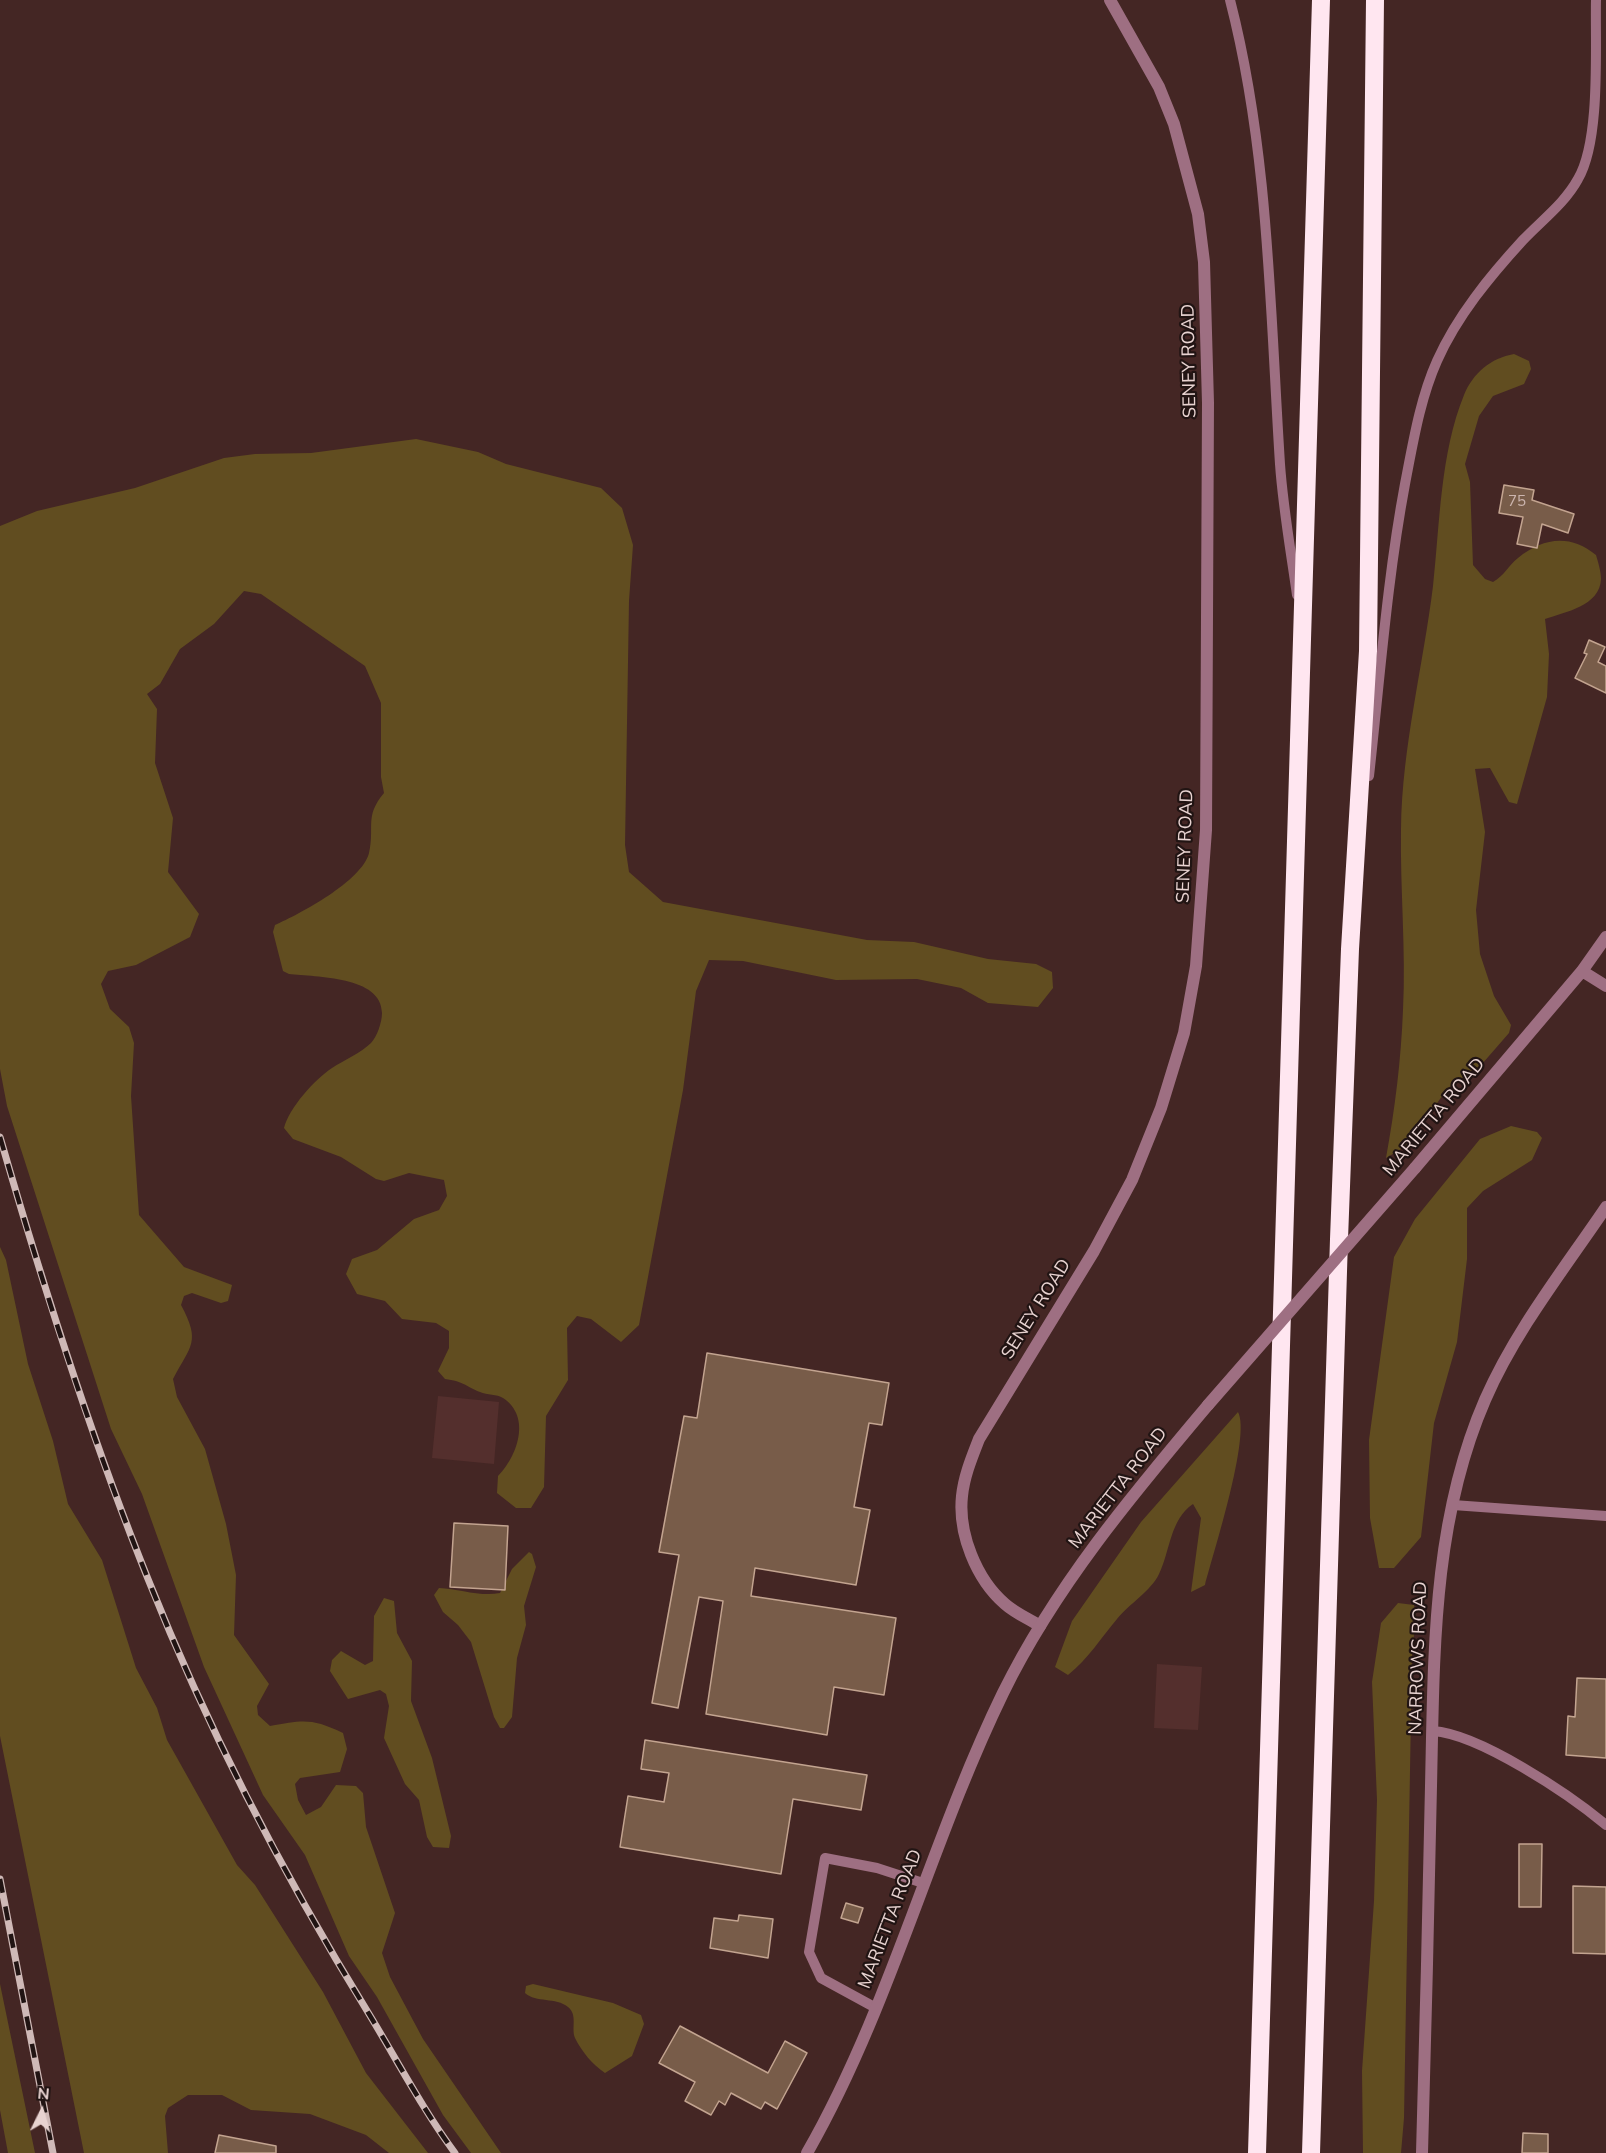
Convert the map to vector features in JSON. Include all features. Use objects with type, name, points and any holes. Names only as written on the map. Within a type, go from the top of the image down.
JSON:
[{"type":"highway","points":[[1257,2153],[1321,0]]},
{"type":"highway","points":[[1311,2153],[1350,949],[1368,651],[1375,0]]},
{"type":"street","name":"SENEY ROAD","points":[[1040,1626],[1005,1604],[985,1580],[969,1551],[963,1524],[962,1497],[967,1469],[978,1439],[1094,1251],[1132,1180],[1161,1108],[1184,1033],[1196,966],[1206,830],[1208,382],[1204,262],[1198,214],[1174,124],[1154,78],[1110,0]]},
{"type":"street","name":"MARIETTA ROAD","points":[[807,2153],[834,2105],[876,2008],[923,1883],[986,1730],[1040,1626],[1085,1558],[1139,1486],[1415,1168],[1582,971],[1606,937]]},
{"type":"street","points":[[1582,971],[1606,986]]},
{"type":"street","name":"NARROWS ROAD","points":[[1422,2153],[1438,1585],[1453,1504],[1466,1452],[1485,1400],[1508,1356],[1606,1207]]},
{"type":"lane","points":[[1230,0],[1245,64],[1257,149],[1267,238],[1280,467],[1302,634]]},
{"type":"lane","points":[[1350,949],[1395,538],[1421,409],[1437,361],[1461,316],[1491,276],[1565,197],[1579,178],[1588,150],[1594,98],[1596,0]]},
{"type":"lane","points":[[1453,1504],[1606,1516]]},
{"type":"lane","points":[[1433,1731],[1455,1734],[1485,1747],[1547,1783],[1606,1825]]},
{"type":"lane","points":[[876,2008],[821,1978],[809,1952],[825,1858],[877,1868],[923,1883]]},
{"type":"shaded area","points":[[1514,354],[1529,361],[1531,369],[1524,384],[1493,396],[1479,416],[1465,464],[1470,482],[1473,565],[1485,579],[1493,582],[1515,561],[1537,546],[1547,542],[1567,541],[1586,548],[1596,555],[1601,579],[1595,596],[1588,602],[1545,619],[1549,654],[1547,697],[1517,804],[1509,802],[1490,768],[1475,769],[1485,832],[1476,910],[1480,954],[1494,996],[1511,1025],[1509,1033],[1482,1064],[1448,1088],[1406,1146],[1386,1158],[1397,1084],[1403,1010],[1402,798],[1409,737],[1433,586],[1445,465],[1456,418],[1472,380],[1490,363]]},
{"type":"shaded area","points":[[416,439],[478,452],[506,464],[601,488],[622,508],[633,545],[629,601],[625,845],[629,872],[663,902],[867,940],[914,942],[988,959],[1036,964],[1052,972],[1053,988],[1038,1007],[988,1003],[961,988],[917,979],[836,980],[743,961],[709,960],[696,991],[683,1090],[639,1325],[621,1342],[591,1319],[577,1316],[567,1328],[568,1380],[546,1416],[544,1487],[531,1508],[516,1508],[497,1493],[498,1476],[511,1458],[518,1437],[519,1426],[512,1406],[501,1397],[445,1379],[438,1371],[449,1348],[449,1331],[436,1323],[402,1319],[385,1301],[357,1294],[346,1274],[352,1259],[377,1250],[414,1219],[439,1210],[447,1196],[444,1180],[409,1173],[384,1181],[376,1179],[341,1157],[293,1139],[284,1128],[291,1112],[311,1087],[332,1068],[367,1047],[377,1033],[381,1021],[379,1001],[360,985],[330,978],[289,974],[283,971],[273,932],[275,925],[314,905],[343,885],[364,864],[369,853],[372,815],[384,793],[381,777],[381,703],[365,666],[261,594],[244,591],[214,624],[180,649],[160,684],[147,694],[157,709],[155,763],[173,818],[168,872],[199,914],[190,937],[136,965],[108,971],[101,984],[110,1009],[129,1027],[134,1043],[131,1096],[139,1215],[184,1267],[232,1285],[228,1301],[221,1303],[192,1293],[184,1296],[181,1305],[191,1327],[192,1336],[189,1350],[173,1379],[177,1397],[205,1449],[226,1524],[236,1575],[234,1635],[269,1684],[257,1706],[258,1715],[270,1726],[307,1722],[323,1725],[343,1733],[347,1749],[340,1772],[300,1778],[295,1784],[298,1800],[306,1815],[321,1807],[336,1785],[356,1786],[363,1793],[366,1827],[395,1913],[382,1953],[390,1977],[423,2039],[501,2153],[471,2153],[443,2115],[377,1997],[349,1956],[305,1855],[263,1795],[204,1667],[142,1494],[111,1429],[7,1106],[0,1069],[0,526],[37,511],[135,488],[224,458],[255,454],[311,453]]},
{"type":"shaded area","points":[[1511,1126],[1537,1132],[1542,1138],[1532,1160],[1483,1191],[1467,1208],[1467,1259],[1457,1342],[1434,1423],[1421,1537],[1394,1568],[1379,1568],[1370,1518],[1369,1440],[1394,1257],[1415,1219],[1480,1139]]},
{"type":"shaded area","points":[[0,1247],[6,1260],[28,1364],[53,1441],[68,1504],[102,1560],[136,1668],[157,1708],[167,1740],[237,1865],[255,1885],[323,1992],[366,2073],[428,2153],[389,2153],[366,2135],[310,2114],[251,2110],[222,2095],[188,2095],[168,2108],[165,2116],[168,2153],[84,2153],[0,1736]]},
{"type":"shaded area","points":[[438,1396],[499,1402],[494,1464],[432,1458]]},
{"type":"shaded area","points":[[1238,1412],[1241,1425],[1235,1469],[1205,1585],[1191,1592],[1201,1518],[1193,1504],[1185,1510],[1175,1527],[1163,1565],[1151,1586],[1122,1613],[1088,1655],[1068,1675],[1055,1667],[1072,1621],[1141,1522]]},
{"type":"shaded area","points":[[529,1552],[532,1554],[536,1567],[524,1606],[526,1625],[517,1658],[512,1717],[504,1728],[500,1728],[494,1717],[471,1642],[458,1625],[443,1612],[434,1595],[439,1588],[500,1593],[512,1569]]},
{"type":"shaded area","points":[[384,1598],[394,1601],[397,1633],[412,1661],[411,1701],[432,1758],[451,1836],[449,1848],[433,1847],[427,1837],[419,1800],[405,1784],[384,1738],[389,1706],[386,1694],[380,1690],[348,1699],[330,1671],[332,1660],[341,1651],[365,1665],[373,1661],[374,1616]]},
{"type":"shaded area","points":[[1398,1603],[1414,1605],[1416,1614],[1412,1655],[1404,2118],[1401,2153],[1363,2153],[1362,2071],[1374,1901],[1377,1800],[1372,1682],[1381,1623]]},
{"type":"shaded area","points":[[1157,1664],[1202,1667],[1198,1730],[1154,1728]]},
{"type":"shaded area","points":[[0,1984],[35,2153],[8,2153],[0,2110]]},
{"type":"shaded area","points":[[533,1984],[613,2003],[641,2015],[644,2024],[632,2056],[605,2073],[584,2053],[575,2038],[574,2018],[571,2010],[558,2002],[535,1998],[525,1993],[526,1986]]},
{"type":"building","points":[[1504,485],[1534,490],[1532,500],[1574,514],[1568,533],[1542,524],[1537,548],[1517,544],[1523,517],[1499,513]]},
{"type":"building","points":[[1589,640],[1605,647],[1598,662],[1606,666],[1606,693],[1575,678],[1587,654],[1584,653]]},
{"type":"building","points":[[707,1353],[889,1383],[882,1425],[869,1423],[854,1507],[870,1510],[856,1585],[755,1568],[751,1596],[896,1618],[884,1695],[834,1687],[827,1735],[706,1714],[723,1601],[699,1597],[678,1708],[652,1703],[679,1555],[659,1552],[684,1416],[697,1418]]},
{"type":"building","points":[[454,1523],[508,1526],[505,1590],[450,1587]]},
{"type":"building","points":[[1577,1678],[1606,1679],[1606,1758],[1566,1755],[1568,1716],[1575,1717]]},
{"type":"building","points":[[645,1740],[867,1775],[861,1810],[793,1799],[781,1874],[620,1847],[628,1796],[664,1802],[669,1773],[641,1769]]},
{"type":"building","points":[[1519,1844],[1542,1844],[1541,1907],[1519,1907]]},
{"type":"building","points":[[1573,1886],[1606,1887],[1606,1954],[1573,1953]]},
{"type":"building","points":[[846,1903],[863,1908],[858,1923],[841,1918]]},
{"type":"building","points":[[739,1915],[773,1919],[768,1958],[710,1948],[714,1918],[738,1921]]},
{"type":"building","points":[[680,2026],[768,2073],[785,2041],[807,2053],[777,2109],[765,2102],[761,2109],[731,2093],[725,2105],[719,2101],[711,2115],[685,2101],[695,2082],[659,2063]]},
{"type":"building","points":[[1523,2133],[1548,2134],[1548,2153],[1522,2153]]},
{"type":"building","points":[[219,2135],[276,2146],[276,2153],[215,2153]]},
{"type":"railway","points":[[0,1137],[50,1304],[106,1470],[148,1579],[196,1691],[249,1801],[307,1909],[421,2102],[455,2153]]},
{"type":"railway","points":[[0,1879],[53,2153]]}]
